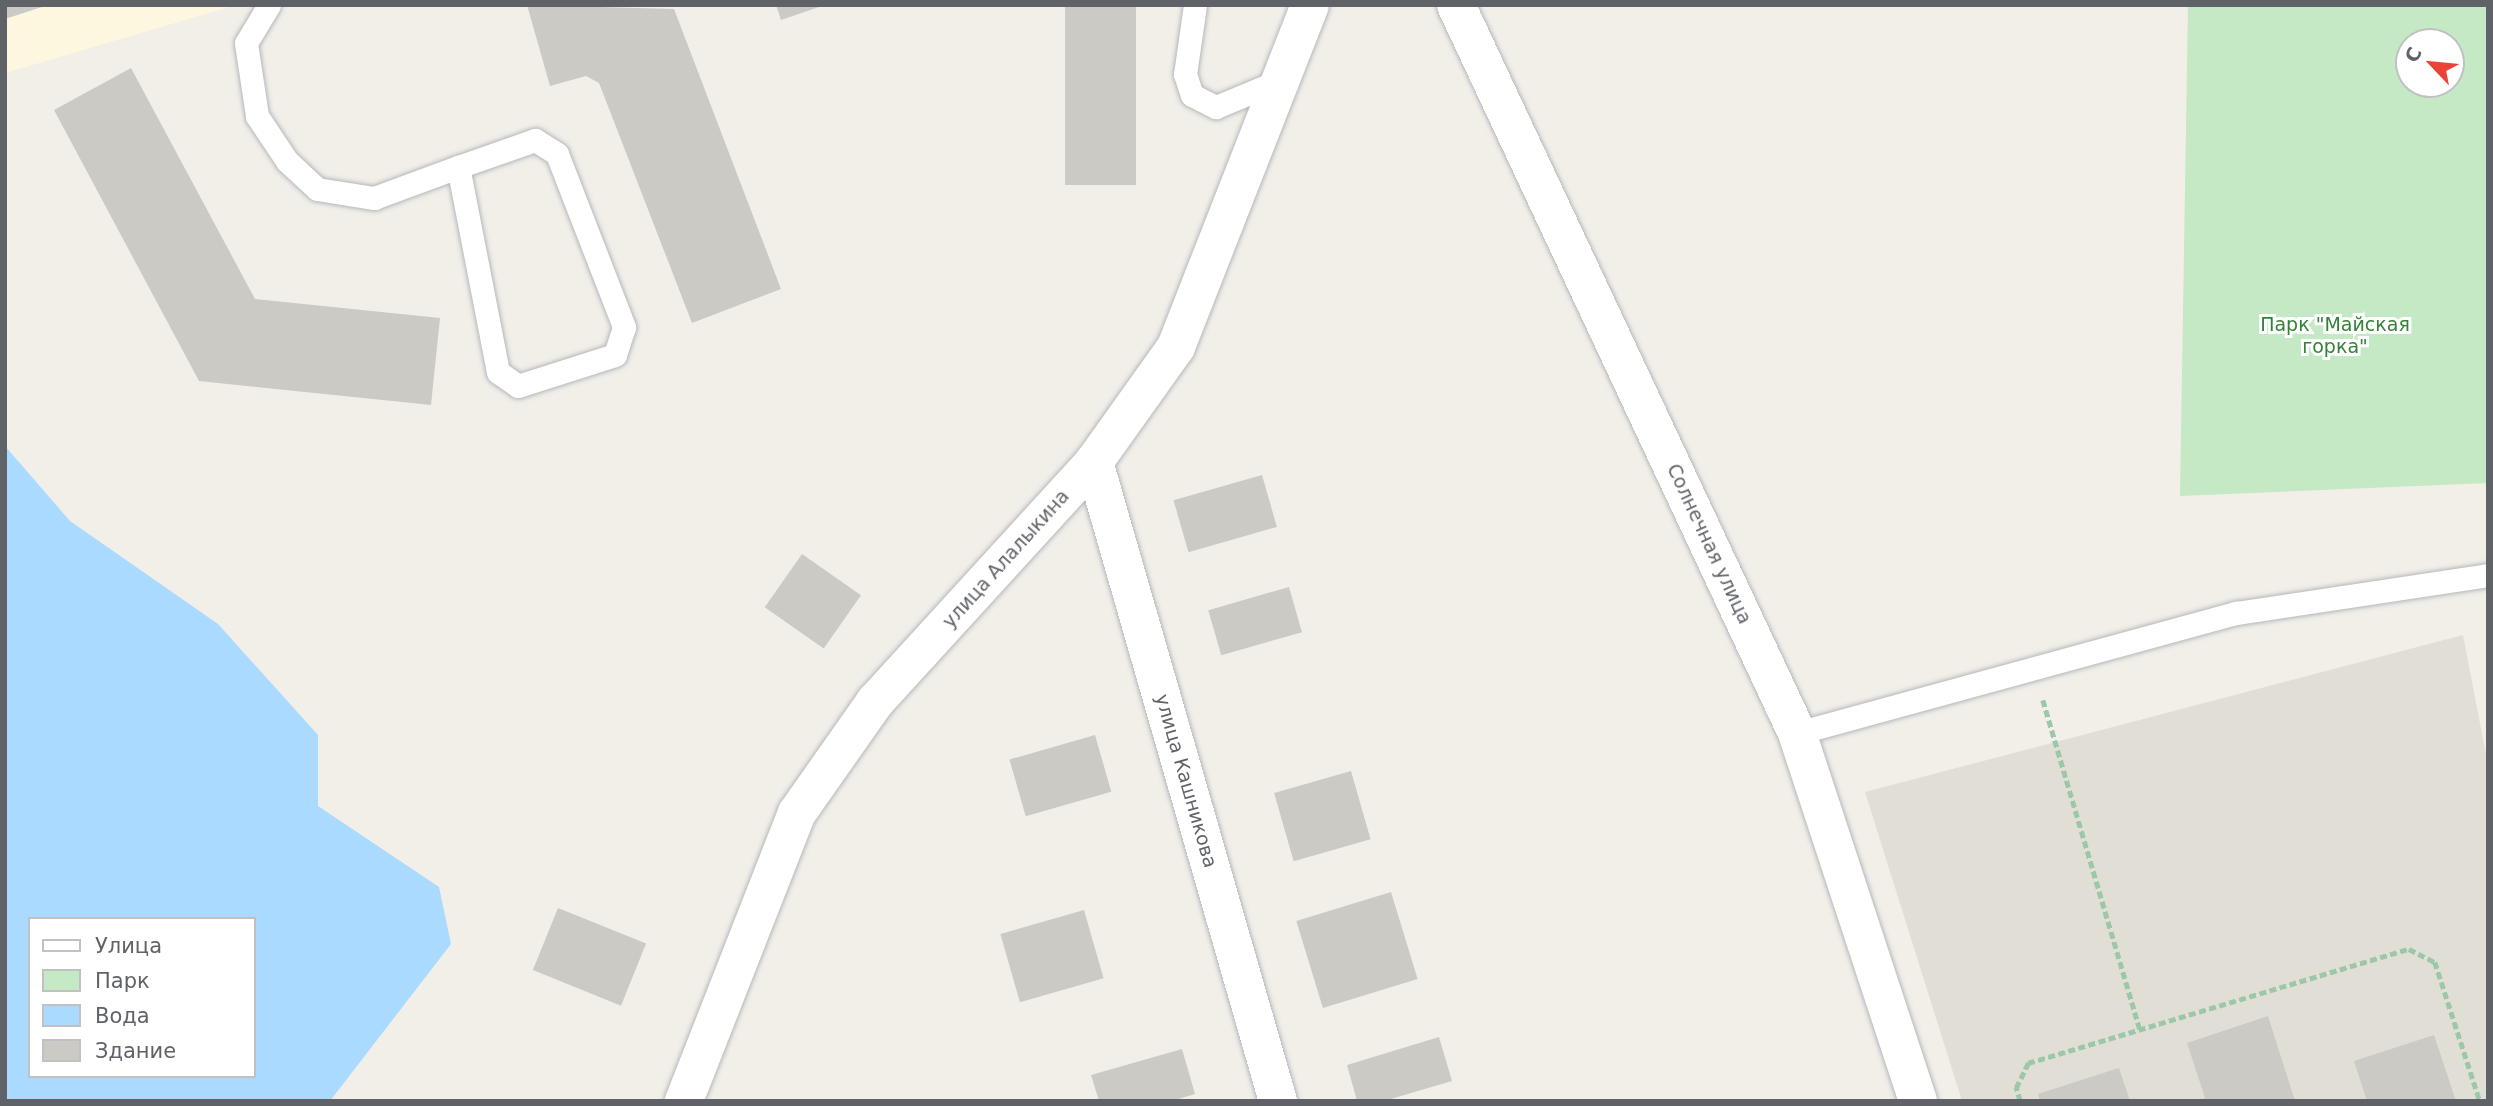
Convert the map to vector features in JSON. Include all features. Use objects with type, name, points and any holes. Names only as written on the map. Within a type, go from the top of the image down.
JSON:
[{"type":"street","name":"улица Алалыкина","points":[[684,1101],[797,813],[875,702],[1094,462],[1176,346],[1310,5]]},
{"type":"street","name":"Солнечная улица","points":[[1456,5],[1797,733],[1918,1101]]},
{"type":"street","name":"улица Кашникова","points":[[1094,462],[1278,1101]]},
{"type":"lane","points":[[269,5],[246,43],[257,116],[287,161],[317,189],[374,198],[458,167],[535,140],[557,154],[624,327],[615,355],[518,386],[498,372],[458,167]]},
{"type":"lane","points":[[1195,5],[1185,74],[1192,95],[1216,107],[1281,80]]},
{"type":"lane","points":[[1797,733],[2237,613],[2488,575]]},
{"type":"path","points":[[2034,669],[2140,1029]]},
{"type":"path","points":[[2020,1101],[2016,1088],[2028,1063],[2409,949],[2435,962],[2480,1101]]},
{"type":"shaded area","points":[[5,5],[236,5],[5,73]]},
{"type":"shaded area","points":[[2463,635],[2488,765],[2488,1101],[1962,1101],[1865,792]]},
{"type":"green space","name":"Парк \"Майская горка\"","points":[[2188,5],[2488,5],[2488,483],[2180,496]]},
{"type":"water","points":[[5,446],[70,521],[218,624],[318,735],[318,806],[439,887],[451,944],[330,1101],[5,1101]]},
{"type":"building","points":[[5,5],[45,5],[45,6],[5,19]]},
{"type":"building","points":[[527,5],[674,9],[781,289],[692,323],[599,83],[586,76],[550,86]]},
{"type":"building","points":[[776,5],[822,5],[822,6],[781,20]]},
{"type":"building","points":[[1065,5],[1136,5],[1136,185],[1065,185]]},
{"type":"building","points":[[131,68],[255,299],[440,318],[431,405],[199,381],[54,110]]},
{"type":"building","points":[[1262,475],[1277,527],[1188,552],[1174,500]]},
{"type":"building","points":[[802,554],[861,595],[824,649],[765,607]]},
{"type":"building","points":[[1289,587],[1302,632],[1221,655],[1208,610]]},
{"type":"building","points":[[1095,735],[1111,792],[1026,816],[1009,760]]},
{"type":"building","points":[[1351,771],[1371,839],[1294,861],[1274,793]]},
{"type":"building","points":[[1391,892],[1418,979],[1323,1008],[1296,921]]},
{"type":"building","points":[[558,908],[646,944],[621,1006],[533,970]]},
{"type":"building","points":[[1084,910],[1104,978],[1020,1002],[1000,934]]},
{"type":"building","points":[[2268,1016],[2295,1101],[2197,1101],[2205,1098],[2187,1043]]},
{"type":"building","points":[[2434,1035],[2456,1101],[2367,1101],[2354,1061]]},
{"type":"building","points":[[1439,1037],[1452,1081],[1384,1101],[1357,1101],[1347,1065]]},
{"type":"building","points":[[1182,1049],[1195,1094],[1172,1101],[1099,1101],[1091,1075]]},
{"type":"building","points":[[2119,1068],[2130,1101],[2040,1101],[2038,1094]]}]
